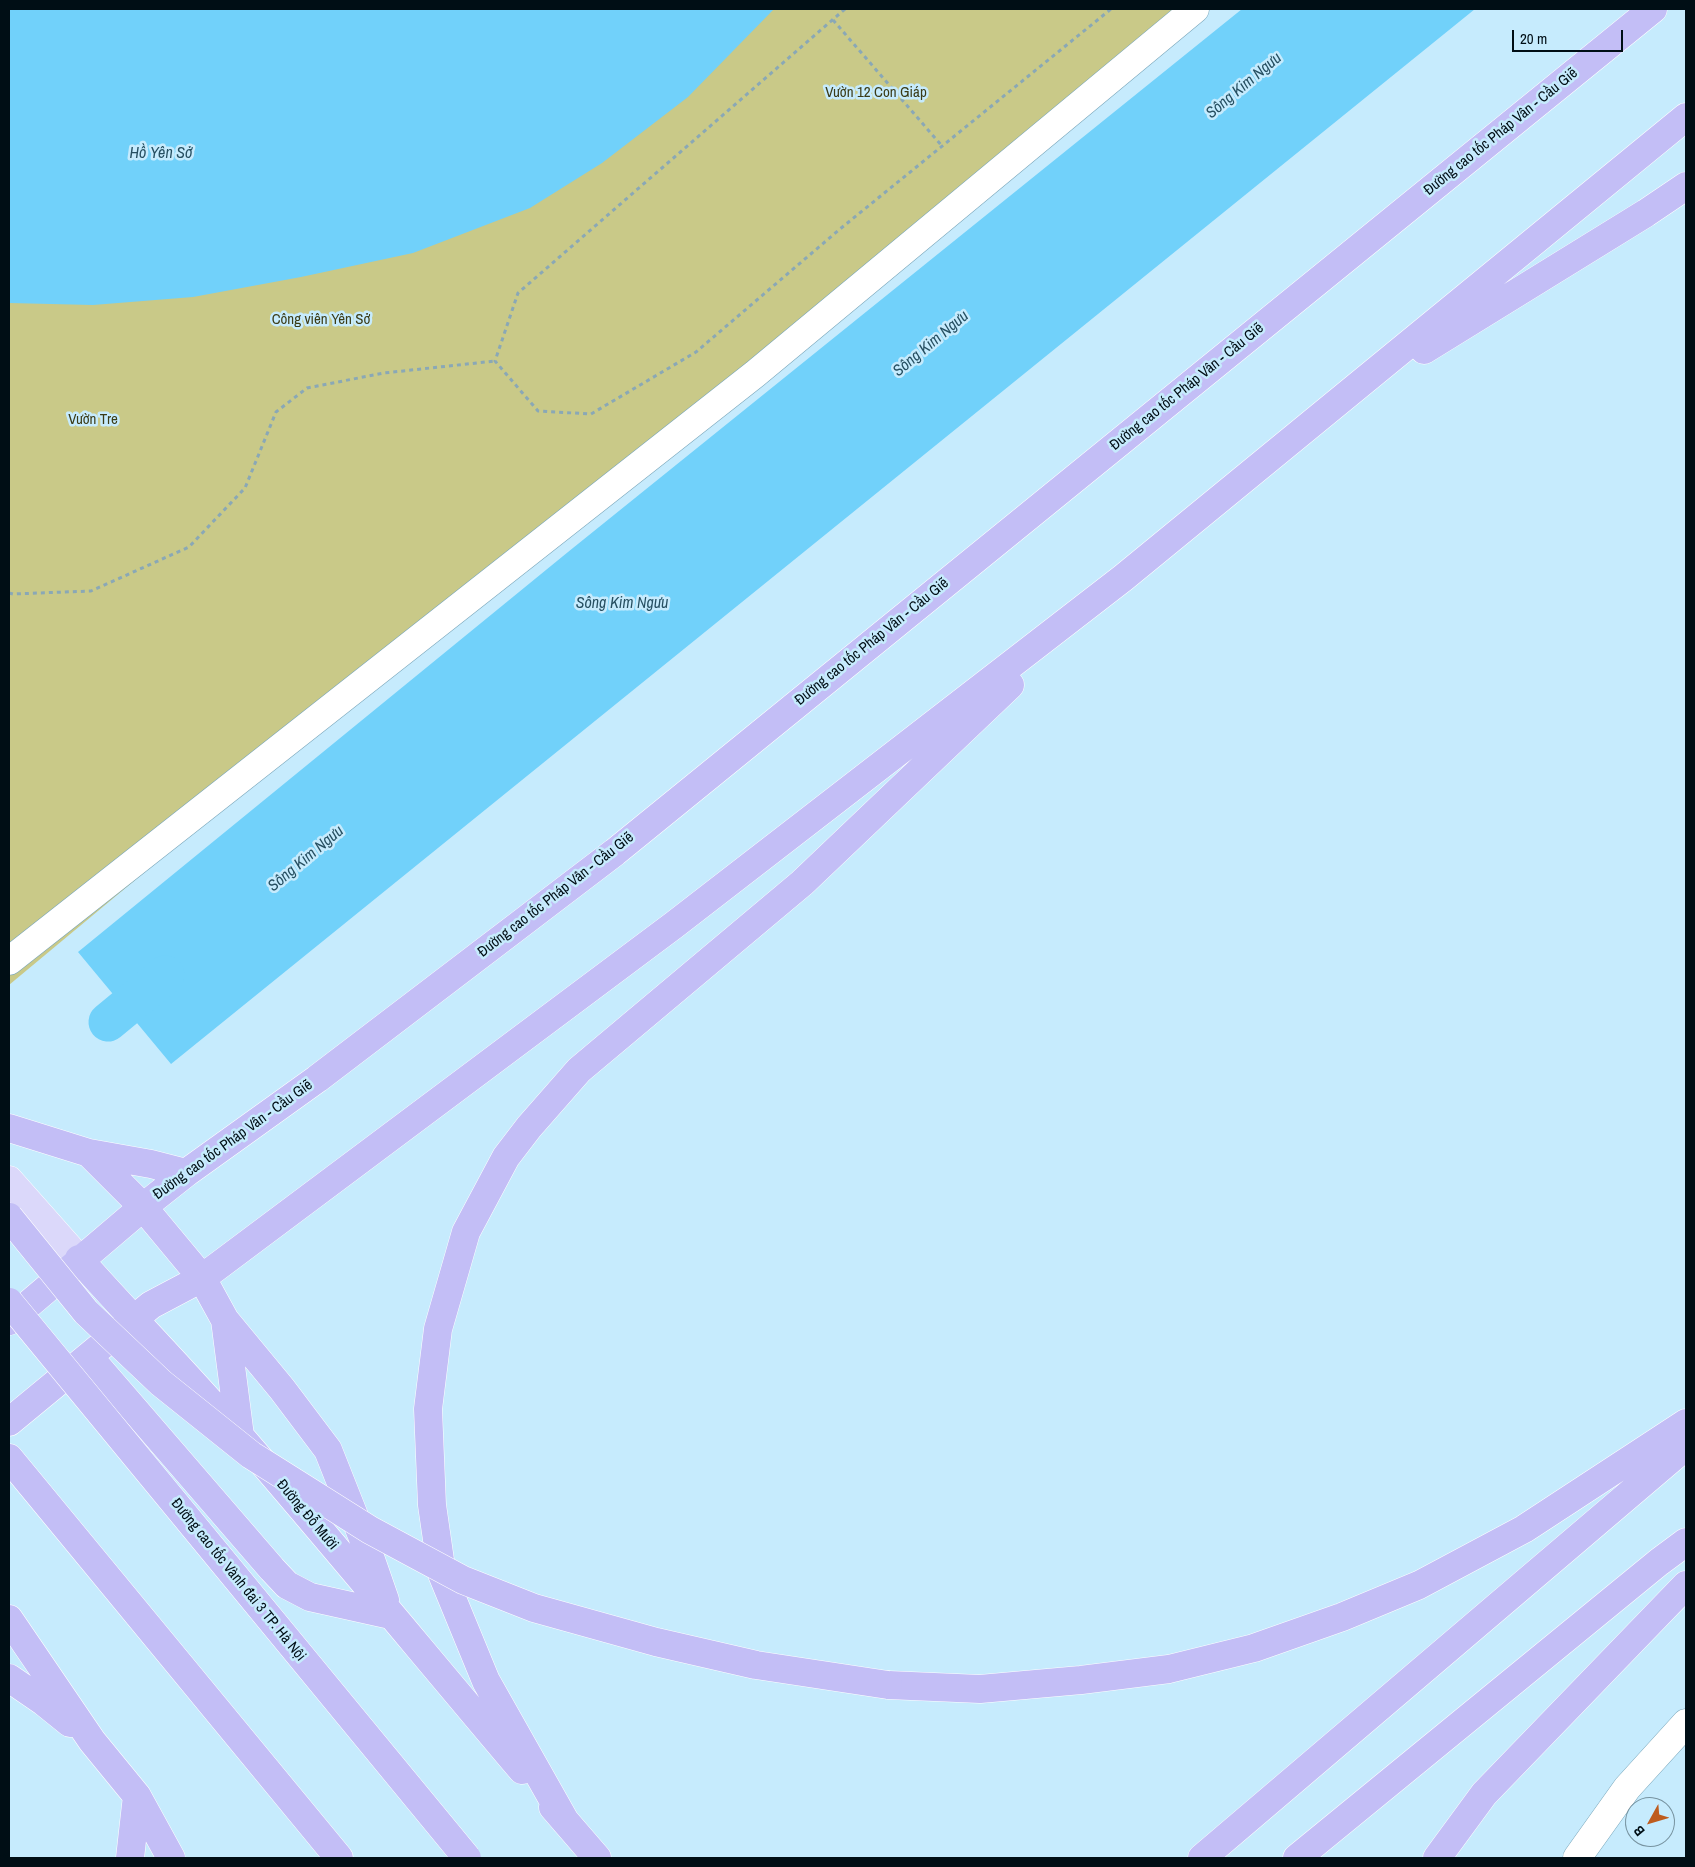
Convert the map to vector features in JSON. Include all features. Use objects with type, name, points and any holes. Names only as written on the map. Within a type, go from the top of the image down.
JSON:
[{"type":"highway","name":"Đường cao tốc Pháp Vân - Cầu Giẽ","points":[[9,1321],[143,1206],[317,1079],[614,852],[1653,9]]},
{"type":"highway","points":[[9,1422],[134,1321],[151,1305],[202,1278],[674,925],[1123,578],[1686,117]]},
{"type":"highway","points":[[1333,406],[1646,213],[1686,186]]},
{"type":"highway","points":[[565,1821],[486,1681],[442,1574],[432,1505],[428,1409],[438,1330],[466,1232],[506,1157],[529,1126],[579,1070],[802,883],[1123,578]]},
{"type":"highway","points":[[9,1128],[89,1153],[151,1164],[186,1173]]},
{"type":"highway","points":[[89,1153],[143,1206],[202,1278],[225,1320],[282,1389],[328,1450],[391,1615]]},
{"type":"highway","points":[[9,1217],[86,1312],[162,1383],[251,1456],[370,1530],[463,1580],[534,1608],[656,1642],[756,1665],[888,1685],[980,1689],[1081,1680],[1169,1669],[1254,1648],[1342,1618],[1419,1586],[1524,1529],[1686,1423]]},
{"type":"highway","name":"Đường Đỗ Mười","points":[[80,1260],[240,1436],[597,1858]]},
{"type":"highway","name":"Đường cao tốc Vành đai 3 TP. Hà Nội","points":[[9,1302],[467,1858]]},
{"type":"highway","points":[[225,1320],[240,1436]]},
{"type":"highway","points":[[89,1357],[265,1562],[287,1585],[310,1597],[391,1615]]},
{"type":"highway","points":[[1202,1858],[1686,1446]]},
{"type":"highway","points":[[9,1458],[339,1858]]},
{"type":"highway","points":[[1297,1858],[1659,1562],[1686,1542]]},
{"type":"highway","points":[[1437,1858],[1484,1794],[1686,1585]]},
{"type":"highway","points":[[9,1619],[92,1741],[137,1796],[171,1858]]},
{"type":"highway","points":[[9,1678],[44,1702],[92,1741]]},
{"type":"highway","points":[[130,1858],[137,1796]]},
{"type":"main road","name":"Đường Đỗ Mười","points":[[9,1180],[80,1260]]},
{"type":"lane","points":[[9,962],[755,374],[1195,9]]},
{"type":"lane","points":[[1577,1858],[1627,1788],[1686,1723]]},
{"type":"path","points":[[495,361],[518,293],[845,9]]},
{"type":"path","points":[[495,361],[538,410],[591,414],[696,352],[840,228],[1111,9]]},
{"type":"path","points":[[832,20],[942,146]]},
{"type":"path","points":[[9,593],[91,591],[189,547],[245,488],[276,412],[307,388],[384,373],[495,361]]},
{"type":"green space","name":"Công viên Yên Sở","points":[[9,9],[1182,9],[9,985]]},
{"type":"water","name":"Hồ Yên Sở","points":[[9,9],[774,9],[688,97],[602,163],[530,208],[413,253],[301,277],[193,297],[93,305],[9,303]]},
{"type":"water","name":"Sông Kim Ngưu","points":[[1242,9],[1475,9],[171,1064],[78,952],[568,552]]},
{"type":"waterway","name":"Sông Kim Ngưu","points":[[108,1022],[165,975]]},
{"type":"park label","name":"Vườn 12 Con Giáp","points":[[876,93]]},
{"type":"park label","name":"Vườn Tre","points":[[93,420]]}]
